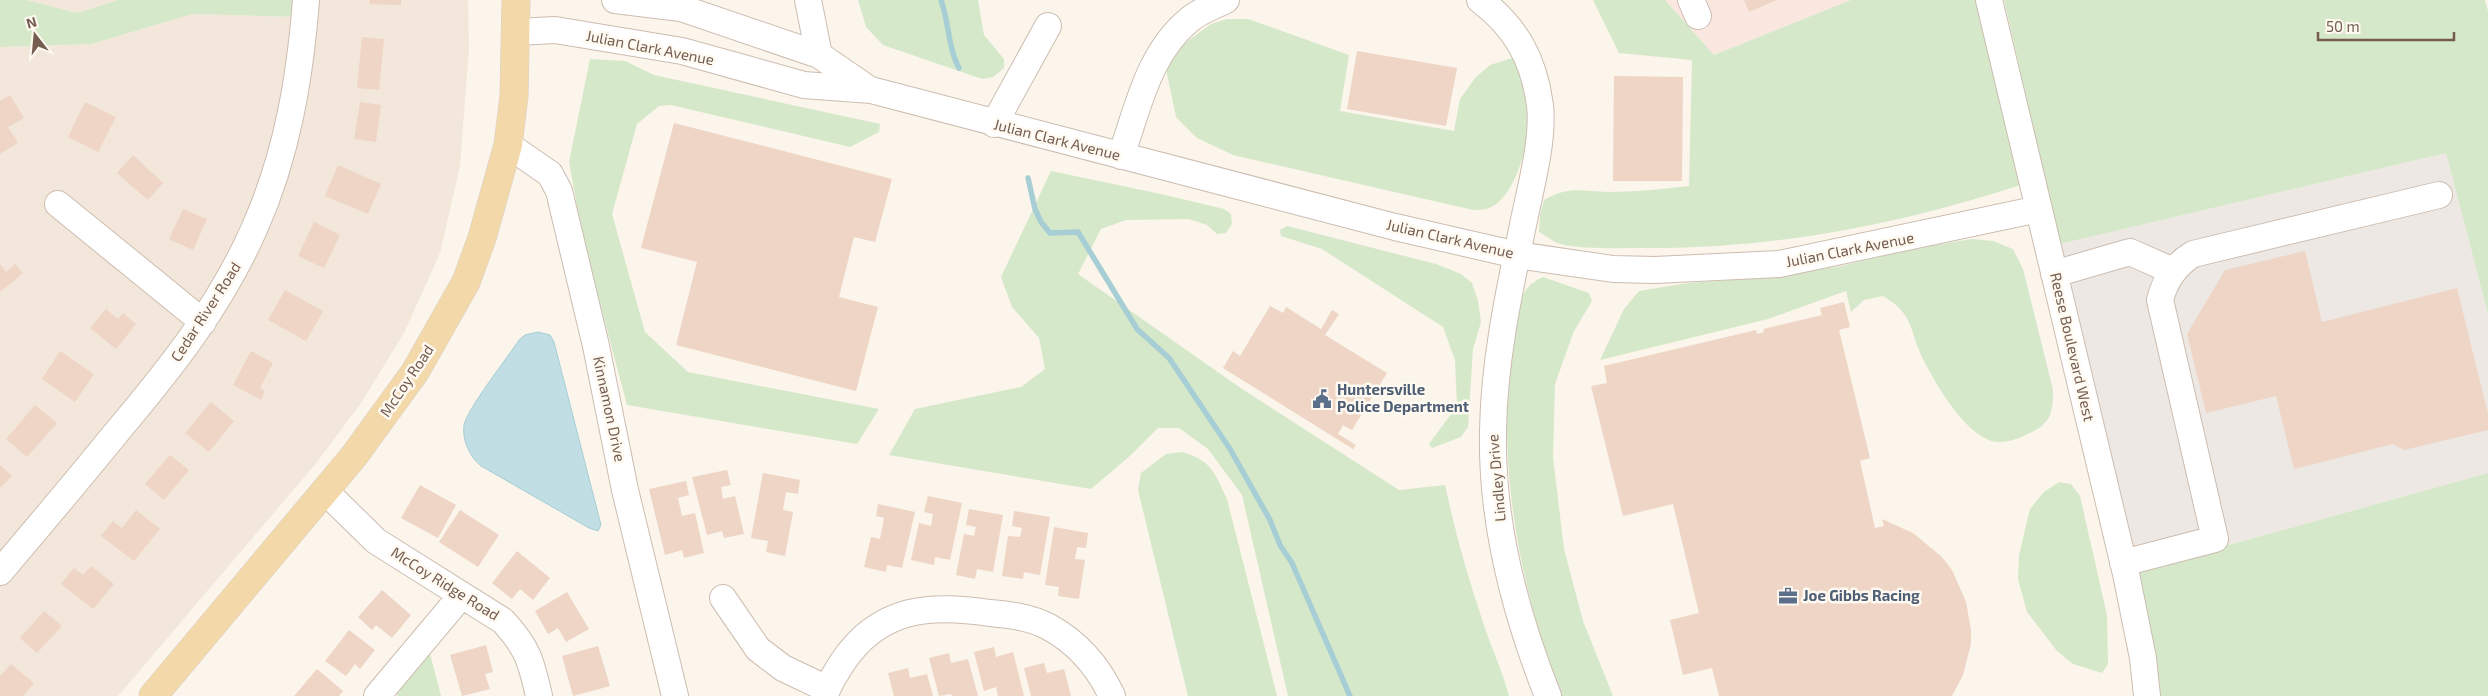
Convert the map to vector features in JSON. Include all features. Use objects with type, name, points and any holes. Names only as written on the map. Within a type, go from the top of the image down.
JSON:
[{"type":"main road","name":"McCoy Road","points":[[153,696],[325,491],[398,398],[446,321],[466,282],[479,247],[508,145],[514,96],[516,0]]},
{"type":"street","name":"Cedar River Road","points":[[0,572],[172,366],[203,322],[244,252],[267,197],[281,155],[302,55],[306,0]]},
{"type":"street","name":"Julian Clark Avenue","points":[[615,0],[681,8],[819,55],[871,90]]},
{"type":"street","points":[[783,43],[808,0]]},
{"type":"street","points":[[808,0],[819,55]]},
{"type":"street","points":[[1121,156],[1151,70],[1166,43],[1190,19],[1226,0]]},
{"type":"street","name":"Lindley Drive","points":[[1480,0],[1493,10],[1517,35],[1531,68],[1540,106],[1537,155],[1501,340],[1494,399],[1494,470],[1506,559],[1517,608],[1548,696]]},
{"type":"street","name":"Reese Boulevard West","points":[[1989,0],[2123,563],[2143,658],[2147,696]]},
{"type":"street","points":[[994,124],[1048,26]]},
{"type":"street","name":"Julian Clark Avenue","points":[[516,32],[554,30],[682,51],[804,85],[871,90],[994,124],[1395,227],[1517,255],[1613,269],[1655,270],[1756,267],[1846,252],[2039,209]]},
{"type":"street","name":"Kinnamon Drive","points":[[508,145],[550,174],[559,192],[596,346],[625,490],[675,696]]},
{"type":"street","points":[[2123,563],[2215,539],[2160,300],[2165,281],[2173,271],[2193,254],[2439,195]]},
{"type":"street","points":[[58,204],[203,322]]},
{"type":"street","points":[[2054,274],[2130,252],[2173,271]]},
{"type":"street","name":"McCoy Ridge Road","points":[[325,491],[376,540],[461,596],[503,621],[519,637],[529,656],[539,696]]},
{"type":"street","points":[[377,696],[461,596]]},
{"type":"street","points":[[723,598],[758,649],[784,668],[826,693],[846,657],[873,629],[912,612],[936,608],[959,608],[1025,617],[1048,627],[1071,641],[1090,660],[1104,678],[1112,696]]},
{"type":"shaded area","points":[[27,0],[118,0],[77,13]]},
{"type":"shaded area","points":[[295,0],[468,0],[469,48],[460,166],[440,253],[404,333],[361,403],[317,462],[118,696],[0,696],[0,47],[91,44],[193,14],[294,17]]},
{"type":"shaded area","points":[[1665,0],[1851,0],[1714,55]]},
{"type":"shaded area","points":[[2446,153],[2488,314],[2488,473],[2139,570],[2060,244]]},
{"type":"green space","points":[[0,0],[27,0],[77,13],[118,0],[295,0],[295,17],[193,14],[91,44],[0,47]]},
{"type":"green space","points":[[858,0],[978,0],[984,35],[1004,59],[1004,68],[993,77],[982,79],[883,45],[866,27]]},
{"type":"green space","points":[[1593,0],[1665,0],[1714,55],[1851,0],[1989,0],[2032,181],[1936,210],[1887,222],[1788,239],[1688,247],[1596,248],[1563,245],[1555,242],[1539,232],[1540,215],[1544,200],[1560,193],[1575,190],[1607,192],[1689,186],[1692,60],[1619,53]]},
{"type":"green space","points":[[2004,0],[2485,0],[2488,11],[2488,314],[2446,153],[2060,244]]},
{"type":"green space","points":[[1227,19],[1248,19],[1349,55],[1340,111],[1454,131],[1460,99],[1475,78],[1490,65],[1512,58],[1524,86],[1529,116],[1527,140],[1519,168],[1507,193],[1489,208],[1473,210],[1233,155],[1197,138],[1176,117],[1166,69],[1170,54],[1211,24]]},
{"type":"green space","points":[[590,59],[625,61],[654,75],[880,124],[879,132],[850,147],[671,105],[659,106],[637,124],[612,214],[645,332],[688,372],[879,409],[857,444],[627,405],[583,239],[569,162]]},
{"type":"green space","points":[[1051,171],[1224,209],[1231,214],[1232,224],[1226,233],[1217,234],[1207,225],[1189,219],[1126,220],[1101,229],[1078,274],[1242,389],[1399,490],[1445,485],[1471,586],[1509,696],[1288,696],[1242,495],[1208,449],[1179,428],[1158,428],[1131,455],[1091,489],[889,455],[915,409],[1021,387],[1045,369],[1039,338],[1012,307],[1001,277]]},
{"type":"green space","points":[[1287,226],[1436,264],[1461,274],[1472,283],[1478,301],[1481,322],[1473,349],[1468,427],[1461,437],[1432,448],[1429,444],[1457,406],[1455,360],[1443,327],[1322,249],[1281,236],[1280,230]]},
{"type":"green space","points":[[1972,239],[1993,241],[2013,249],[2023,269],[2053,390],[2052,409],[2048,419],[2040,427],[2017,439],[1998,442],[1987,439],[1965,422],[1945,397],[1930,372],[1919,351],[1906,317],[1901,310],[1883,296],[1864,300],[1851,312],[1846,291],[1768,319],[1600,360],[1624,309],[1639,291],[1688,283],[1772,277],[1841,266],[1916,248]]},
{"type":"green space","points":[[1543,277],[1589,293],[1592,301],[1574,331],[1555,384],[1553,457],[1564,549],[1583,621],[1613,696],[1562,696],[1537,624],[1520,554],[1514,517],[1507,443],[1510,369],[1521,301],[1528,287]]},
{"type":"green space","points":[[1182,452],[1200,459],[1211,469],[1227,499],[1277,696],[1188,696],[1138,490],[1141,473],[1166,454]]},
{"type":"green space","points":[[2488,473],[2488,696],[2160,696],[2139,570]]},
{"type":"green space","points":[[2059,482],[2071,484],[2080,496],[2107,615],[2108,664],[2102,673],[2073,664],[2057,651],[2027,612],[2018,579],[2019,555],[2030,509],[2044,492]]},
{"type":"green space","points":[[429,650],[441,696],[398,696],[396,694]]},
{"type":"water","points":[[538,332],[550,335],[554,342],[601,525],[598,531],[589,528],[481,466],[473,457],[465,442],[464,425],[472,407],[519,340],[525,335]]},
{"type":"building","points":[[370,0],[401,0],[401,5],[369,4]]},
{"type":"building","points":[[1744,0],[1777,0],[1749,12]]},
{"type":"building","points":[[362,37],[384,39],[379,90],[357,88]]},
{"type":"building","points":[[1357,51],[1457,68],[1446,126],[1347,109]]},
{"type":"building","points":[[1614,76],[1683,77],[1682,181],[1613,181]]},
{"type":"building","points":[[10,95],[24,118],[8,127],[18,143],[0,154],[0,101]]},
{"type":"building","points":[[85,102],[116,117],[98,152],[68,137]]},
{"type":"building","points":[[360,102],[381,105],[376,142],[354,139]]},
{"type":"building","points":[[674,123],[892,179],[875,242],[854,237],[839,297],[878,307],[856,391],[676,345],[697,262],[641,248]]},
{"type":"building","points":[[133,155],[163,183],[148,200],[117,173]]},
{"type":"building","points":[[338,165],[381,184],[368,214],[325,196]]},
{"type":"building","points":[[183,209],[207,219],[193,250],[169,239]]},
{"type":"building","points":[[314,222],[340,235],[324,268],[298,256]]},
{"type":"building","points":[[2305,251],[2322,322],[2457,288],[2488,414],[2488,430],[2404,450],[2393,444],[2294,469],[2276,396],[2206,413],[2187,334],[2225,270]]},
{"type":"building","points":[[0,264],[6,272],[15,264],[23,273],[0,292]]},
{"type":"building","points":[[285,290],[323,311],[306,341],[268,320]]},
{"type":"building","points":[[1844,302],[1850,327],[1839,330],[1870,458],[1860,461],[1875,528],[1884,526],[1882,519],[1913,533],[1942,557],[1952,570],[1966,602],[1971,630],[1971,644],[1963,675],[1952,696],[1719,696],[1712,668],[1683,675],[1670,620],[1699,613],[1673,504],[1623,516],[1591,386],[1607,383],[1604,366],[1756,330],[1757,334],[1764,332],[1763,329],[1822,315],[1820,308]]},
{"type":"building","name":"Huntersville Police Department","points":[[1270,306],[1283,313],[1286,307],[1321,329],[1332,310],[1339,314],[1325,335],[1387,373],[1352,430],[1343,425],[1338,434],[1356,445],[1353,449],[1223,368],[1233,351],[1240,356]]},
{"type":"building","points":[[106,309],[118,319],[123,313],[136,324],[116,349],[90,328]]},
{"type":"building","points":[[60,351],[94,374],[75,402],[42,379]]},
{"type":"building","points":[[251,351],[273,363],[260,388],[265,391],[261,400],[233,385]]},
{"type":"building","points":[[211,402],[234,421],[209,452],[185,433]]},
{"type":"building","points":[[35,405],[57,423],[27,457],[6,439]]},
{"type":"building","points":[[170,455],[189,470],[164,500],[145,484]]},
{"type":"building","points":[[0,465],[12,476],[0,488]]},
{"type":"building","points":[[727,470],[731,485],[721,487],[723,499],[735,496],[744,534],[724,538],[722,531],[707,535],[692,477]]},
{"type":"building","points":[[763,473],[800,480],[798,494],[786,492],[783,510],[793,512],[785,556],[766,552],[768,541],[751,538]]},
{"type":"building","points":[[686,481],[689,495],[678,498],[682,516],[695,513],[704,553],[684,558],[682,550],[665,555],[649,489]]},
{"type":"building","points":[[420,485],[456,505],[438,538],[401,518]]},
{"type":"building","points":[[928,496],[962,503],[950,560],[935,557],[934,565],[911,560],[919,523],[931,526],[933,514],[924,512]]},
{"type":"building","points":[[878,504],[915,512],[902,568],[887,565],[886,572],[864,567],[871,537],[880,539],[884,518],[876,516]]},
{"type":"building","points":[[969,509],[1003,515],[993,572],[977,569],[975,579],[956,575],[964,534],[974,536],[976,527],[966,525]]},
{"type":"building","points":[[136,510],[160,529],[134,561],[101,536],[113,521],[122,528]]},
{"type":"building","points":[[460,510],[499,535],[478,567],[439,542]]},
{"type":"building","points":[[1014,511],[1050,517],[1040,575],[1024,572],[1023,579],[1002,576],[1008,536],[1020,537],[1022,528],[1012,526]]},
{"type":"building","points":[[1054,527],[1088,533],[1086,548],[1077,547],[1075,559],[1085,560],[1079,599],[1058,596],[1059,587],[1045,585]]},
{"type":"building","points":[[517,551],[550,578],[533,600],[520,589],[512,599],[492,583]]},
{"type":"building","points":[[91,566],[114,584],[93,609],[61,584],[74,568],[83,575]]},
{"type":"building","points":[[382,590],[411,615],[392,638],[376,625],[372,630],[358,617]]},
{"type":"building","points":[[567,592],[589,629],[566,642],[558,628],[548,634],[535,611]]},
{"type":"building","points":[[44,611],[62,626],[37,653],[20,638]]},
{"type":"building","points":[[349,630],[375,650],[360,669],[355,664],[346,676],[325,661]]},
{"type":"building","points":[[486,645],[493,672],[485,674],[490,689],[462,696],[450,655]]},
{"type":"building","points":[[598,646],[610,686],[573,696],[562,656]]},
{"type":"building","points":[[994,647],[996,657],[1013,652],[1024,696],[998,696],[996,687],[984,691],[974,652]]},
{"type":"building","points":[[949,653],[951,663],[968,659],[978,696],[952,696],[951,694],[939,696],[929,658]]},
{"type":"building","points":[[1044,663],[1047,673],[1064,669],[1071,696],[1031,696],[1024,668]]},
{"type":"building","points":[[11,664],[34,683],[23,696],[0,696],[0,676]]},
{"type":"building","points":[[908,668],[910,678],[927,674],[933,696],[894,696],[888,673]]},
{"type":"building","points":[[317,669],[343,691],[339,696],[294,696]]},
{"type":"waterway","points":[[941,0],[955,60],[959,68]]},
{"type":"waterway","points":[[1028,178],[1035,209],[1041,222],[1050,233],[1078,232],[1137,329],[1169,358],[1230,449],[1270,520],[1280,545],[1292,563],[1350,696]]},
{"type":"place","name":"Huntersville Police Department","points":[[1322,399]]},
{"type":"place","name":"Joe Gibbs Racing","points":[[1788,596]]}]
